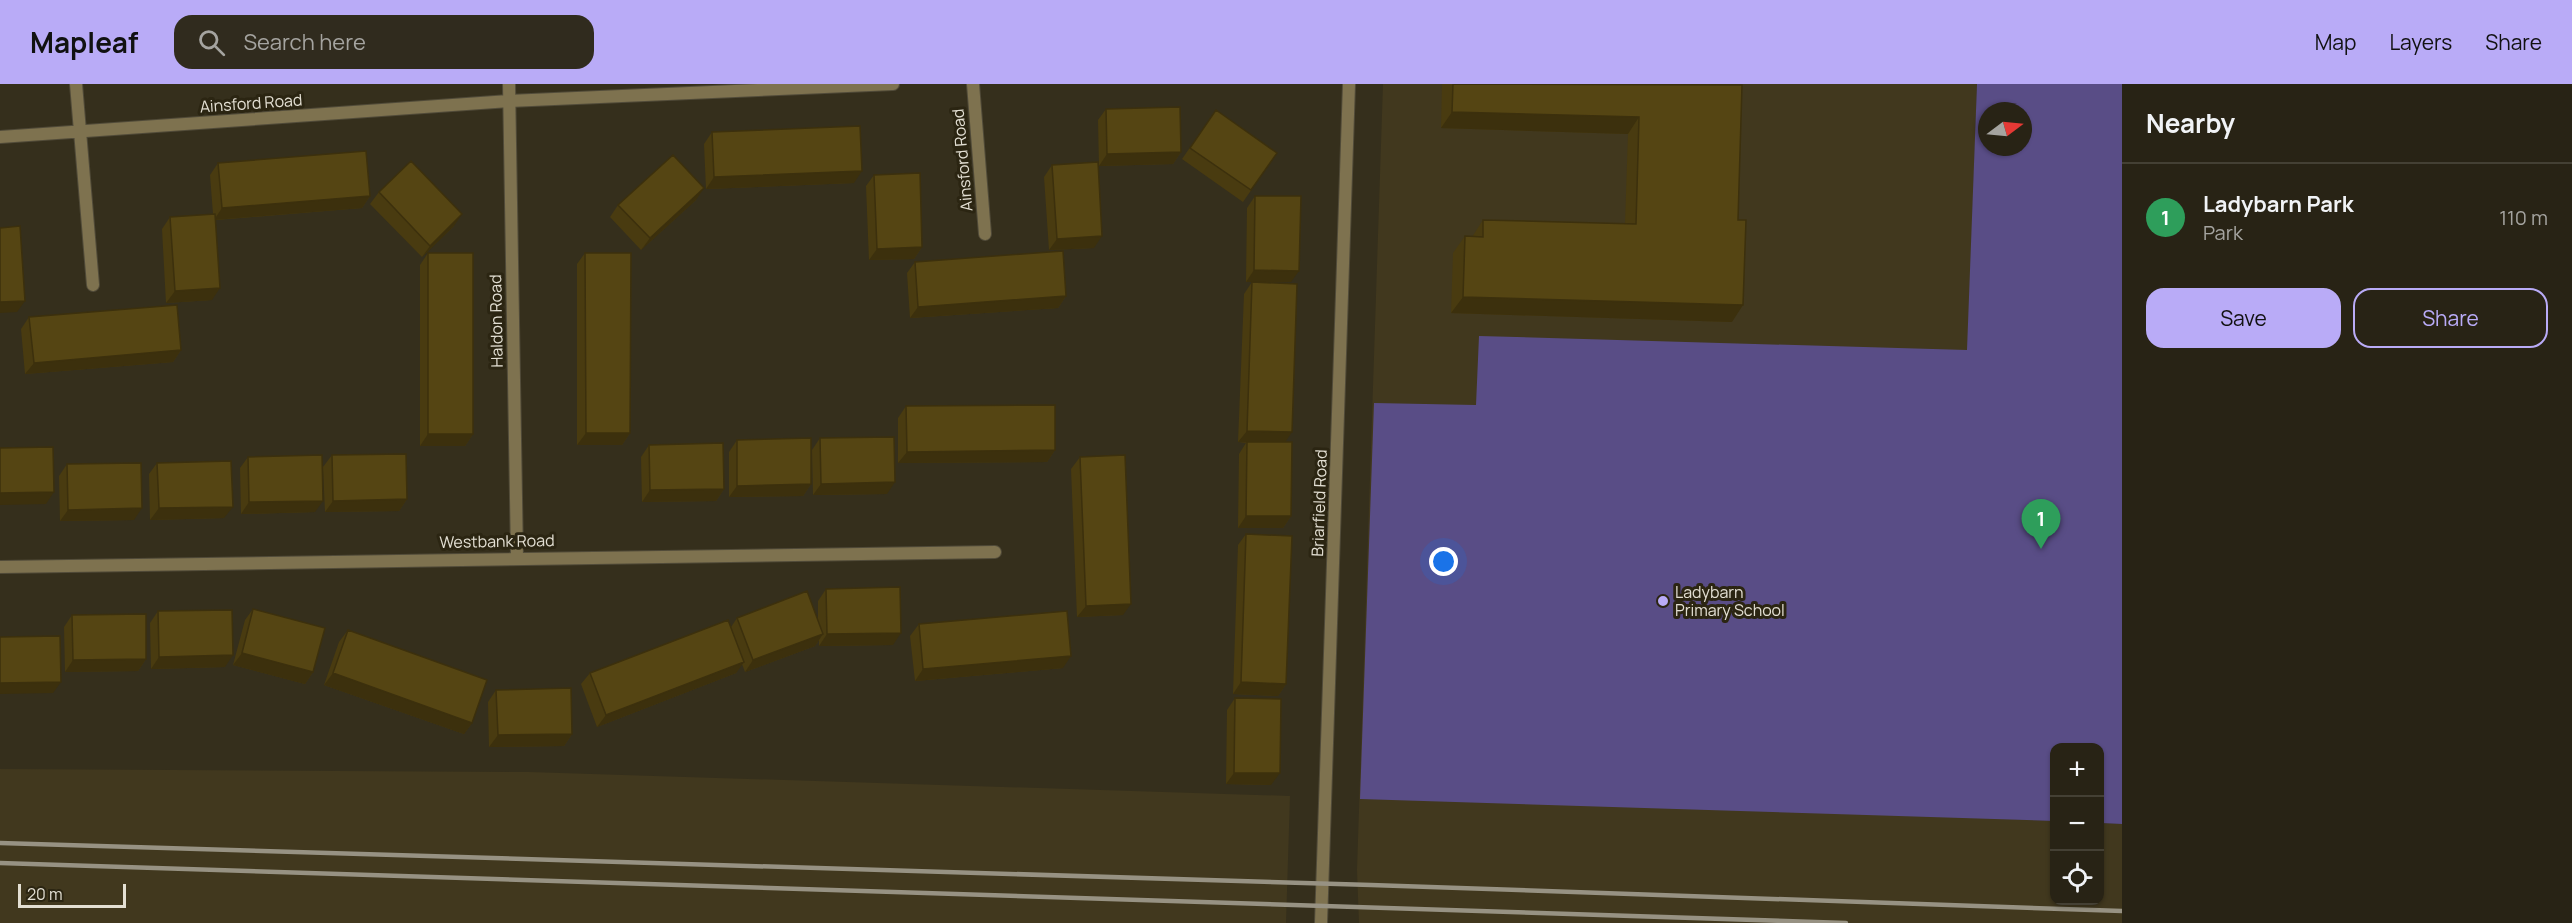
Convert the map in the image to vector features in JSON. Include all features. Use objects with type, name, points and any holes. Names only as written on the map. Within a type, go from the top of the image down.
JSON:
[{"type":"street","points":[[76,84],[78,132],[93,285]]},
{"type":"street","name":"Haldon Road","points":[[509,84],[516,557]]},
{"type":"street","name":"Ainsford Road","points":[[0,137],[509,101],[893,84]]},
{"type":"street","name":"Ainsford Road","points":[[973,84],[985,234]]},
{"type":"street","name":"Briarfield Road","points":[[1321,923],[1349,84]]},
{"type":"street","name":"Westbank Road","points":[[0,567],[516,557],[995,552]]},
{"type":"shaded area","name":"Ladybarn Primary School","points":[[1383,84],[1977,84],[1952,816],[2050,821],[2050,905],[2104,905],[2104,823],[2122,824],[2122,923],[1359,923],[1357,870]]},
{"type":"shaded area","name":"Ladybarn Primary School","points":[[1977,84],[2122,84],[2122,824],[2104,823],[2104,743],[2050,743],[2050,821],[1360,799],[1374,403],[1476,405],[1479,336],[1967,350]]},
{"type":"shaded area","points":[[0,769],[529,772],[1290,796],[1286,923],[0,923]]},
{"type":"building","points":[[1453,84],[1742,85],[1738,220],[1746,220],[1743,305],[1463,297],[1465,236],[1483,237],[1483,220],[1636,224],[1639,117],[1452,112]]},
{"type":"building","points":[[1180,107],[1181,152],[1107,154],[1106,109]]},
{"type":"building","points":[[1216,110],[1277,153],[1251,190],[1190,148]]},
{"type":"building","points":[[860,126],[862,171],[714,177],[712,132]]},
{"type":"building","points":[[366,151],[370,196],[222,208],[218,163]]},
{"type":"building","points":[[673,155],[704,188],[650,238],[618,205]]},
{"type":"building","points":[[411,161],[462,214],[430,246],[379,192]]},
{"type":"building","points":[[1098,162],[1102,236],[1057,239],[1052,165]]},
{"type":"building","points":[[920,173],[922,247],[877,249],[874,175]]},
{"type":"building","points":[[1255,196],[1301,196],[1299,271],[1254,270]]},
{"type":"building","points":[[215,214],[220,288],[175,291],[170,217]]},
{"type":"building","points":[[20,226],[25,301],[0,302],[0,228]]},
{"type":"building","points":[[1063,251],[1066,296],[918,307],[915,262]]},
{"type":"building","points":[[428,253],[473,253],[473,434],[428,434]]},
{"type":"building","points":[[585,253],[631,253],[630,433],[586,433]]},
{"type":"building","points":[[1252,282],[1297,284],[1292,432],[1247,431]]},
{"type":"building","points":[[177,305],[181,350],[34,363],[29,317]]},
{"type":"building","points":[[1055,405],[1055,450],[907,452],[906,406]]},
{"type":"building","points":[[894,437],[895,482],[821,484],[820,438]]},
{"type":"building","points":[[811,438],[811,484],[737,486],[737,440]]},
{"type":"building","points":[[1247,442],[1292,442],[1291,516],[1246,516]]},
{"type":"building","points":[[723,443],[724,489],[650,490],[649,445]]},
{"type":"building","points":[[53,447],[54,492],[0,493],[0,448]]},
{"type":"building","points":[[406,454],[407,499],[333,501],[332,455]]},
{"type":"building","points":[[322,455],[323,501],[249,502],[248,457]]},
{"type":"building","points":[[1125,455],[1131,604],[1086,606],[1080,457]]},
{"type":"building","points":[[231,461],[233,507],[159,508],[157,463]]},
{"type":"building","points":[[141,463],[142,508],[68,510],[67,464]]},
{"type":"building","points":[[1246,534],[1292,536],[1286,684],[1241,682]]},
{"type":"building","points":[[900,587],[901,633],[827,634],[826,589]]},
{"type":"building","points":[[807,591],[823,634],[753,660],[737,618]]},
{"type":"building","points":[[253,609],[325,628],[313,672],[242,653]]},
{"type":"building","points":[[232,610],[233,655],[159,657],[158,611]]},
{"type":"building","points":[[1067,611],[1071,656],[923,669],[919,624]]},
{"type":"building","points":[[146,614],[146,659],[73,660],[72,615]]},
{"type":"building","points":[[728,620],[744,662],[606,715],[590,673]]},
{"type":"building","points":[[348,630],[487,680],[472,723],[333,673]]},
{"type":"building","points":[[60,636],[61,682],[0,683],[0,637]]},
{"type":"building","points":[[571,688],[572,734],[498,735],[496,690]]},
{"type":"building","points":[[1235,698],[1281,699],[1280,773],[1234,773]]},
{"type":"railway","points":[[0,843],[1371,885],[2122,911]]},
{"type":"railway","points":[[0,863],[1846,923]]},
{"type":"place","name":"Ladybarn Park","points":[[2041,549]]},
{"type":"place","name":"Ladybarn Primary School","points":[[1663,601]]}]
